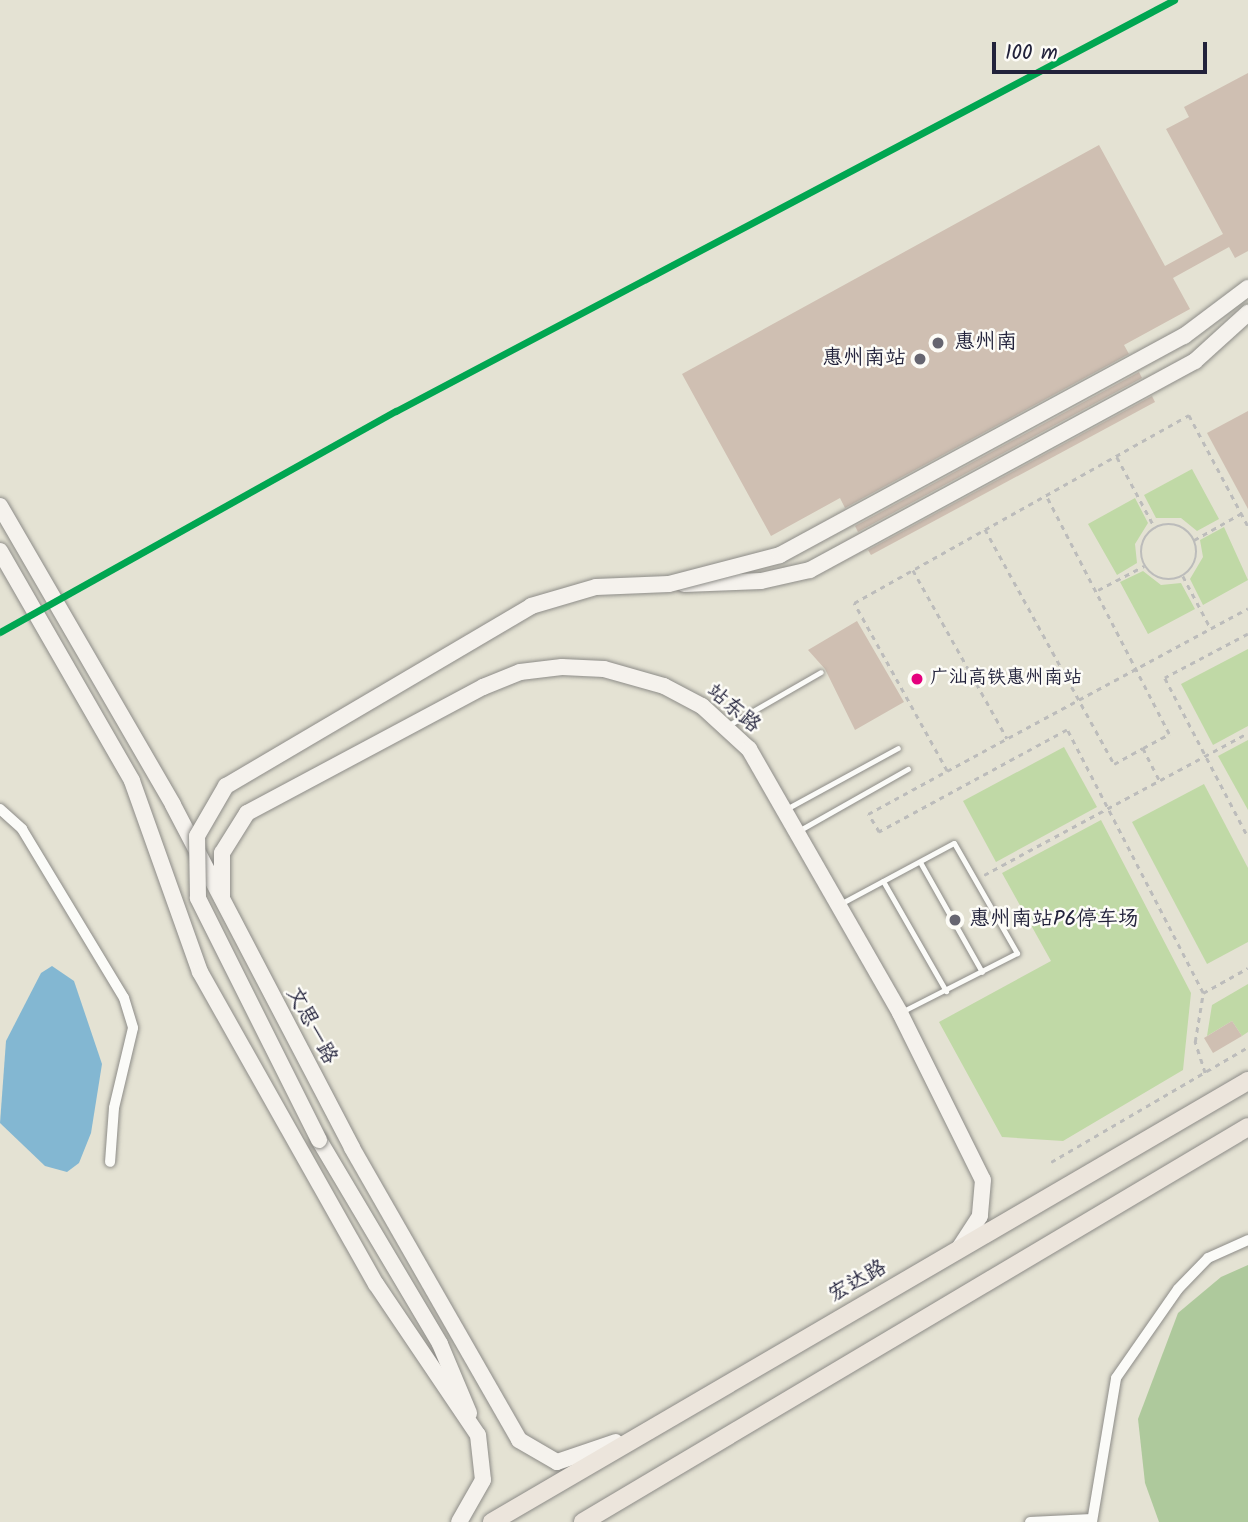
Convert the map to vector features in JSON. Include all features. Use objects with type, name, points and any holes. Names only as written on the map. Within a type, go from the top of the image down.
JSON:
[{"type":"main road","name":"宏达路","points":[[492,1522],[1248,1081]]},
{"type":"main road","points":[[583,1522],[1248,1127]]},
{"type":"street","points":[[669,584],[780,555],[1184,336],[1248,288]]},
{"type":"street","points":[[459,1522],[483,1480],[484,1457],[440,1344],[319,1140],[198,898],[194,852],[208,809],[250,768],[531,606],[596,587],[761,581],[810,570],[1195,361],[1248,313]]},
{"type":"street","name":"文思一路","points":[[0,506],[222,898],[352,1148],[519,1440],[539,1457],[567,1462],[649,1431]]},
{"type":"street","points":[[0,551],[132,781],[201,972],[376,1284],[472,1424]]},
{"type":"street","name":"站东路","points":[[222,898],[222,853],[247,813],[520,672],[583,667],[624,673],[684,695],[727,726],[788,808],[900,1013],[983,1180],[980,1216],[949,1255]]},
{"type":"street","points":[[0,809],[22,829],[127,1008],[133,1028],[114,1108],[110,1162]]},
{"type":"street","points":[[1030,1522],[1092,1521],[1116,1378],[1178,1289],[1208,1258],[1248,1240]]},
{"type":"lane","points":[[727,726],[821,672]]},
{"type":"lane","points":[[788,808],[898,748]]},
{"type":"lane","points":[[800,830],[908,769]]},
{"type":"lane","points":[[840,904],[954,843],[1017,953],[900,1013]]},
{"type":"lane","points":[[920,862],[982,972]]},
{"type":"lane","points":[[883,881],[946,991]]},
{"type":"path","points":[[947,771],[854,603],[1189,415],[1248,526]]},
{"type":"path","points":[[1117,456],[1156,528]]},
{"type":"path","points":[[985,530],[1114,764],[1169,734],[1046,496]]},
{"type":"path","points":[[1194,540],[1241,513]]},
{"type":"path","points":[[1175,525],[1194,540],[1196,559],[1183,576],[1158,578],[1144,566],[1141,547],[1156,528],[1175,525]]},
{"type":"path","points":[[1097,591],[1144,566]]},
{"type":"path","points":[[913,570],[1007,738]]},
{"type":"path","points":[[1183,576],[1210,627]]},
{"type":"path","points":[[1205,1073],[1195,1042],[1203,993],[1067,730],[879,832],[869,814],[1248,608]]},
{"type":"path","points":[[1248,634],[1165,678],[1248,836]]},
{"type":"path","points":[[975,880],[1248,733]]},
{"type":"path","points":[[1143,748],[1159,780]]},
{"type":"path","points":[[1203,993],[1248,968]]},
{"type":"path","points":[[1051,1162],[1248,1047]]},
{"type":"green space","points":[[1192,469],[1219,519],[1197,531],[1181,518],[1156,518],[1144,495]]},
{"type":"green space","points":[[1135,498],[1148,523],[1135,544],[1137,563],[1117,575],[1088,524]]},
{"type":"green space","points":[[1224,527],[1248,580],[1203,605],[1190,579],[1203,557],[1200,540]]},
{"type":"green space","points":[[1143,571],[1161,585],[1181,583],[1195,609],[1148,634],[1120,582]]},
{"type":"green space","points":[[1248,649],[1248,726],[1213,745],[1181,684]]},
{"type":"green space","points":[[1248,740],[1248,810],[1218,756]]},
{"type":"green space","points":[[1064,747],[1097,807],[996,862],[963,801]]},
{"type":"green space","points":[[1204,784],[1248,868],[1248,942],[1207,964],[1132,822]]},
{"type":"green space","points":[[1101,820],[1191,993],[1183,1070],[1063,1141],[1002,1137],[939,1022],[1051,961],[1002,873]]},
{"type":"green space","points":[[1248,984],[1248,1032],[1242,1036],[1232,1021],[1207,1036],[1212,1005]]},
{"type":"green space","points":[[1248,1265],[1248,1522],[1159,1522],[1145,1483],[1138,1419],[1178,1313],[1221,1277]]},
{"type":"water","points":[[52,966],[74,981],[102,1064],[91,1133],[79,1163],[67,1172],[45,1166],[0,1123],[6,1041],[41,973]]},
{"type":"building","name":"惠州南站","points":[[1248,73],[1248,251],[1235,258],[1229,247],[1173,278],[1190,309],[1124,345],[1129,354],[845,508],[840,498],[771,536],[682,374],[1099,145],[1165,266],[1223,234],[1166,129],[1189,117],[1184,107]]},
{"type":"building","points":[[1139,372],[1142,378],[858,532],[855,526]]},
{"type":"building","points":[[1152,396],[1155,402],[871,555],[868,550]]},
{"type":"building","points":[[1248,411],[1248,509],[1207,433]]},
{"type":"building","points":[[857,621],[904,702],[855,730],[825,669],[808,650]]},
{"type":"building","points":[[1232,1021],[1242,1036],[1213,1053],[1204,1038]]},
{"type":"transit line","points":[[0,632],[396,411],[1174,0]]},
{"type":"place","name":"惠州南","points":[[938,343]]},
{"type":"place","name":"惠州南站","points":[[920,359]]},
{"type":"place","name":"广汕高铁惠州南站","points":[[917,679]]},
{"type":"place","name":"惠州南站P6停车场","points":[[955,920]]}]
